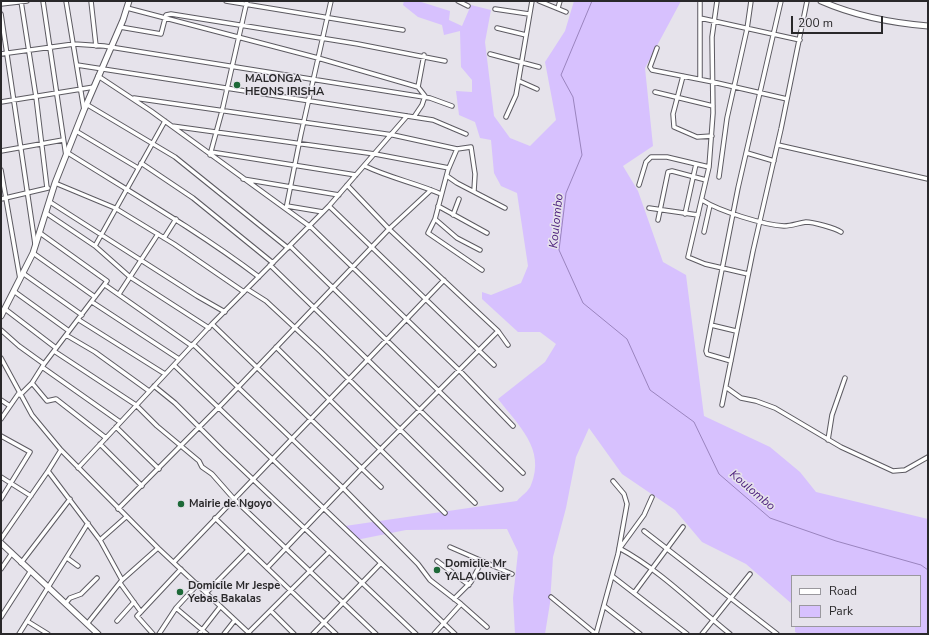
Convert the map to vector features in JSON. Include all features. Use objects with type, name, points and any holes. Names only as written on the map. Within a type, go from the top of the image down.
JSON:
[{"type":"street","points":[[1,4],[27,1]]},
{"type":"street","points":[[43,1],[63,140],[67,155],[127,188],[176,219],[222,249],[259,277]]},
{"type":"street","points":[[66,1],[84,110]]},
{"type":"street","points":[[91,1],[96,46]]},
{"type":"street","points":[[129,1],[120,27],[86,104],[54,185],[34,250],[15,292],[2,312],[136,405],[180,446],[199,461],[202,467],[212,474],[234,499],[376,634]]},
{"type":"street","points":[[226,1],[247,3],[403,30]]},
{"type":"street","points":[[287,208],[303,123],[331,1]]},
{"type":"street","points":[[458,1],[468,6]]},
{"type":"street","points":[[506,117],[516,95],[532,1]]},
{"type":"street","points":[[538,1],[566,12]]},
{"type":"street","points":[[558,8],[560,1]]},
{"type":"street","points":[[700,1],[700,79]]},
{"type":"street","points":[[717,1],[712,37],[713,106],[709,167],[688,258],[748,274]]},
{"type":"street","points":[[719,177],[727,118],[747,29],[750,1]]},
{"type":"street","points":[[731,361],[706,354],[722,268],[781,1]]},
{"type":"street","points":[[722,405],[736,331],[778,145],[807,1]]},
{"type":"street","points":[[821,1],[892,23],[928,26]]},
{"type":"street","points":[[21,2],[36,97],[47,188]]},
{"type":"street","points":[[211,154],[228,89],[247,3]]},
{"type":"street","points":[[127,8],[164,19],[318,58],[418,87],[425,93],[425,98],[414,117]]},
{"type":"street","points":[[495,9],[530,14]]},
{"type":"street","points":[[1,14],[34,250],[95,297]]},
{"type":"street","points":[[120,27],[159,34],[162,32],[166,15],[171,14],[424,55],[445,61]]},
{"type":"street","points":[[700,18],[800,40]]},
{"type":"street","points":[[497,28],[526,35]]},
{"type":"street","points":[[1,54],[74,44],[110,47],[425,98],[436,100],[452,106]]},
{"type":"street","points":[[657,48],[650,69],[787,99]]},
{"type":"street","points":[[490,54],[539,67]]},
{"type":"street","points":[[418,87],[424,55]]},
{"type":"street","points":[[77,65],[433,120],[466,134]]},
{"type":"street","points":[[98,76],[133,98],[211,154],[242,179],[287,208],[310,226],[459,370],[513,426]]},
{"type":"street","points":[[683,76],[673,114],[674,127],[697,137],[712,136]]},
{"type":"street","points":[[519,81],[537,89]]},
{"type":"street","points":[[1,102],[94,87]]},
{"type":"street","points":[[655,92],[713,106]]},
{"type":"street","points":[[133,98],[303,123],[392,134],[457,149],[471,147],[476,174],[474,191]]},
{"type":"street","points":[[86,104],[153,143],[186,165],[289,247],[387,339],[523,473]]},
{"type":"street","points":[[78,468],[212,324],[329,206],[407,116]]},
{"type":"street","points":[[95,246],[100,233],[165,121]]},
{"type":"street","points":[[171,126],[217,131],[375,154],[449,168]]},
{"type":"street","points":[[76,131],[138,168]]},
{"type":"street","points":[[1,151],[20,146],[63,140]]},
{"type":"street","points":[[778,145],[928,179]]},
{"type":"street","points":[[457,149],[449,168],[435,219],[428,232],[428,235],[482,270]]},
{"type":"street","points":[[747,153],[774,161]]},
{"type":"street","points":[[211,154],[356,175]]},
{"type":"street","points":[[639,186],[646,162],[651,157],[667,157],[709,167]]},
{"type":"street","points":[[141,163],[199,202],[271,264],[501,489]]},
{"type":"street","points":[[684,214],[696,164]]},
{"type":"street","points":[[365,166],[404,182],[441,194]]},
{"type":"street","points":[[1,170],[20,281]]},
{"type":"street","points":[[658,220],[668,172],[672,171],[706,180]]},
{"type":"street","points":[[447,176],[505,208]]},
{"type":"street","points":[[242,179],[339,195]]},
{"type":"street","points":[[1,198],[47,188],[54,185],[115,208],[266,302],[349,379],[475,503]]},
{"type":"street","points":[[347,185],[389,229],[498,332],[508,344]]},
{"type":"street","points":[[118,509],[159,469],[389,229],[431,190]]},
{"type":"street","points":[[453,215],[459,199]]},
{"type":"street","points":[[702,200],[710,205],[760,221],[782,226],[812,223],[841,232]]},
{"type":"street","points":[[50,202],[141,261],[225,312]]},
{"type":"street","points":[[704,232],[710,205]]},
{"type":"street","points":[[329,206],[494,365]]},
{"type":"street","points":[[438,206],[487,233]]},
{"type":"street","points":[[287,208],[323,212]]},
{"type":"street","points":[[649,208],[698,216]]},
{"type":"street","points":[[46,213],[95,246],[130,277],[209,328]]},
{"type":"street","points":[[164,238],[176,219]]},
{"type":"street","points":[[435,219],[457,238],[480,250]]},
{"type":"street","points":[[1,418],[20,394],[32,383],[55,349],[79,320],[107,280],[40,233]]},
{"type":"street","points":[[119,294],[158,234]]},
{"type":"street","points":[[24,274],[82,315]]},
{"type":"street","points":[[174,562],[252,478],[444,280]]},
{"type":"street","points":[[105,284],[193,345],[344,489],[403,549],[430,580],[454,598],[487,627]]},
{"type":"street","points":[[15,292],[67,333],[149,391]]},
{"type":"street","points":[[92,302],[180,359]]},
{"type":"street","points":[[79,320],[165,374]]},
{"type":"street","points":[[212,324],[381,488]]},
{"type":"street","points":[[711,325],[736,331]]},
{"type":"street","points":[[1,330],[43,366],[120,422]]},
{"type":"street","points":[[267,568],[344,489],[361,469],[498,332]]},
{"type":"street","points":[[276,347],[445,513]]},
{"type":"street","points":[[1,358],[32,415],[61,450],[118,509],[249,634],[329,552]]},
{"type":"street","points":[[174,365],[455,634]]},
{"type":"street","points":[[828,440],[832,415],[845,378]]},
{"type":"street","points":[[32,383],[47,401],[56,399],[106,438]]},
{"type":"street","points":[[154,386],[175,403],[198,427],[329,552],[363,582],[416,634]]},
{"type":"street","points":[[726,388],[741,398],[764,404],[780,411],[828,440],[873,463],[897,472],[905,470],[928,458]]},
{"type":"street","points":[[1,400],[10,406]]},
{"type":"street","points":[[116,427],[159,469]]},
{"type":"street","points":[[1,436],[30,451],[12,484],[1,499]]},
{"type":"street","points":[[100,444],[142,486]]},
{"type":"street","points":[[1,539],[61,450]]},
{"type":"street","points":[[48,471],[100,540],[121,582],[141,612]]},
{"type":"street","points":[[1,477],[31,496]]},
{"type":"street","points":[[551,597],[596,634],[619,548],[627,504],[624,494],[613,481]]},
{"type":"street","points":[[619,548],[644,515],[652,497]]},
{"type":"street","points":[[21,563],[70,499]]},
{"type":"street","points":[[100,540],[126,516]]},
{"type":"street","points":[[215,518],[336,634]]},
{"type":"street","points":[[19,634],[88,523]]},
{"type":"street","points":[[634,593],[652,571],[683,527]]},
{"type":"street","points":[[644,532],[777,634]]},
{"type":"street","points":[[1,542],[30,572],[66,603],[98,634]]},
{"type":"street","points":[[450,547],[512,574]]},
{"type":"street","points":[[88,624],[121,582],[158,548]]},
{"type":"street","points":[[619,548],[691,601],[730,634]]},
{"type":"street","points":[[206,592],[248,550]]},
{"type":"street","points":[[1,569],[12,554]]},
{"type":"street","points":[[67,558],[78,566]]},
{"type":"street","points":[[437,561],[469,585]]},
{"type":"street","points":[[454,598],[469,585],[482,561]]},
{"type":"street","points":[[313,634],[381,563]]},
{"type":"street","points":[[153,634],[137,618],[181,568]]},
{"type":"street","points":[[1,615],[30,572]]},
{"type":"street","points":[[702,634],[750,574]]},
{"type":"street","points":[[612,576],[687,634]]},
{"type":"street","points":[[66,603],[70,598],[81,594],[97,578]]},
{"type":"street","points":[[159,634],[176,608],[198,584]]},
{"type":"street","points":[[117,621],[134,602]]},
{"type":"street","points":[[434,634],[461,604]]},
{"type":"street","points":[[604,606],[640,634]]},
{"type":"street","points":[[199,634],[220,607]]},
{"type":"street","points":[[176,608],[207,634]]},
{"type":"street","points":[[271,611],[294,634]]},
{"type":"street","points":[[224,634],[235,620]]},
{"type":"street","points":[[27,621],[45,633]]},
{"type":"green space","points":[[404,1],[418,1],[450,11],[449,20],[462,26],[471,5],[491,10],[485,42],[494,116],[510,138],[530,146],[556,120],[545,62],[565,31],[574,1],[681,1],[645,68],[653,146],[623,166],[638,191],[663,262],[686,275],[704,416],[770,447],[800,472],[816,492],[928,519],[928,634],[799,634],[795,632],[795,627],[921,627],[921,575],[791,575],[791,603],[746,564],[702,542],[675,510],[622,474],[589,428],[576,457],[566,508],[553,557],[550,603],[545,634],[515,634],[513,598],[518,552],[507,529],[406,530],[356,540],[345,526],[517,501],[531,485],[535,472],[535,460],[528,438],[498,399],[545,362],[556,344],[540,332],[518,332],[482,299],[482,292],[491,295],[521,283],[528,266],[517,193],[501,186],[494,173],[491,140],[480,138],[475,122],[459,115],[456,91],[472,92],[472,80],[461,67],[460,31],[444,35],[442,25],[418,17],[403,5]]},
{"type":"waterway","name":"Koulombo","points":[[592,1],[561,75],[573,97],[582,155],[566,193],[559,250],[583,303],[627,339],[650,390],[694,422],[719,474],[770,518],[836,541],[921,565],[928,570]]},
{"type":"place","name":"MALONGA HEONS IRISHA","points":[[237,85]]},
{"type":"place","name":"Mairie de Ngoyo","points":[[181,504]]},
{"type":"place","name":"Domicile Mr YALA Olivier","points":[[437,570]]},
{"type":"place","name":"Domicile Mr Jespe Yebas Bakalas","points":[[180,592]]}]
